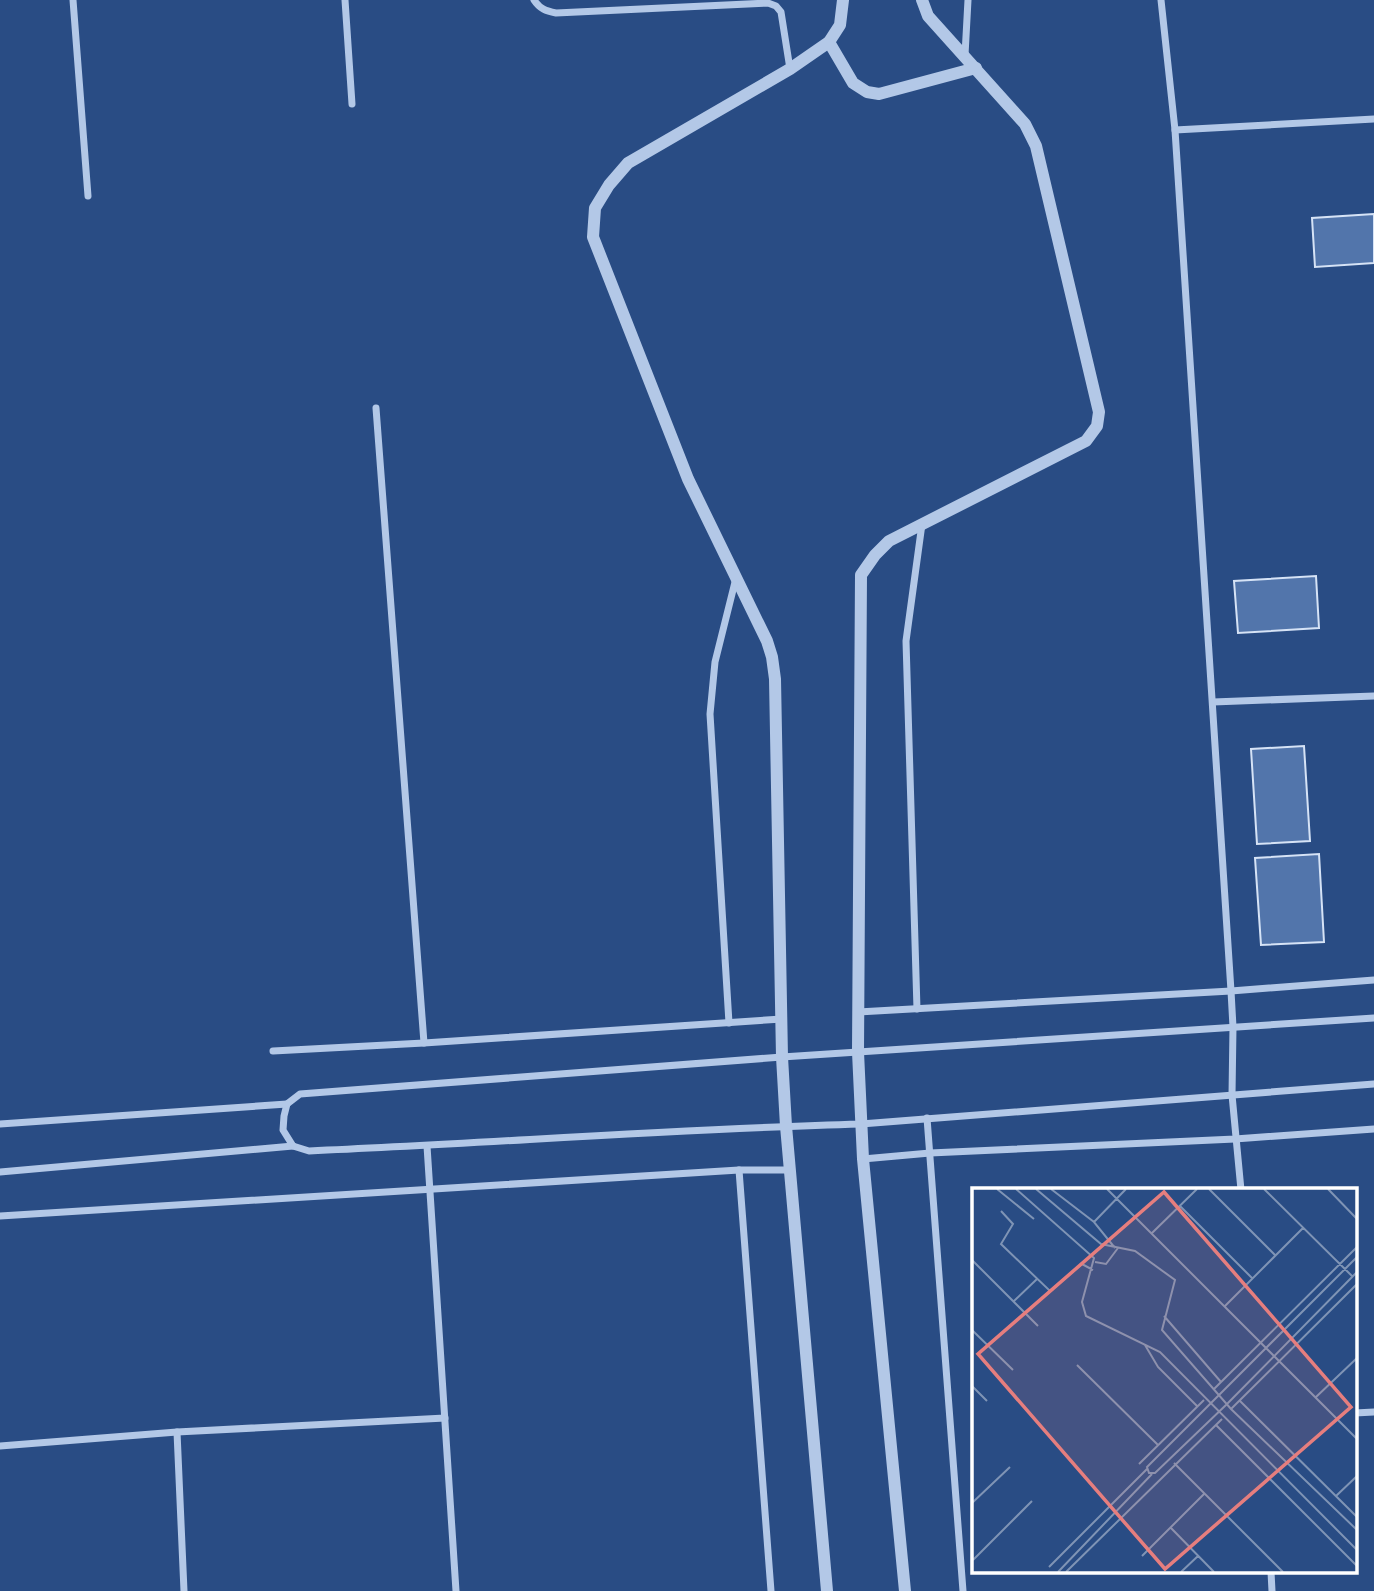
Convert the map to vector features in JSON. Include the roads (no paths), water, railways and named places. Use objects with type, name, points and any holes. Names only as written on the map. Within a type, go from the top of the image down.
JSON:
[{"type":"street","points":[[73,0],[88,196]]},
{"type":"street","points":[[345,0],[352,104]]},
{"type":"street","points":[[534,0],[545,11],[556,13],[768,3],[781,12],[790,69]]},
{"type":"street","points":[[827,1591],[786,1126],[782,1057],[775,679],[772,657],[688,479],[593,237],[595,208],[609,185],[628,163],[790,69],[829,42],[840,25],[843,0]]},
{"type":"street","points":[[905,1591],[861,1124],[858,1012],[861,575],[889,541],[1086,441],[1097,426],[1099,412],[1036,146],[1025,124],[928,16],[922,0]]},
{"type":"street","points":[[965,56],[968,0]]},
{"type":"street","points":[[1161,0],[1175,130],[1231,990],[1232,1095],[1241,1188]]},
{"type":"street","points":[[829,42],[853,83],[867,92],[879,94],[976,68]]},
{"type":"street","points":[[1175,130],[1374,119]]},
{"type":"street","points":[[376,408],[424,1044]]},
{"type":"street","points":[[917,1009],[906,641],[922,524]]},
{"type":"street","points":[[729,1023],[710,714],[715,662],[736,578]]},
{"type":"street","points":[[1213,702],[1374,696]]},
{"type":"street","points":[[858,1012],[1374,980]]},
{"type":"street","points":[[0,1124],[287,1104],[300,1094],[782,1057],[1374,1018]]},
{"type":"street","points":[[273,1051],[424,1044],[782,1019]]},
{"type":"street","points":[[0,1172],[293,1146],[309,1151],[861,1124],[1374,1084]]},
{"type":"street","points":[[287,1104],[283,1130],[293,1146]]},
{"type":"street","points":[[927,1118],[963,1591]]},
{"type":"street","points":[[863,1158],[1235,1139],[1374,1129]]},
{"type":"street","points":[[427,1146],[456,1591]]},
{"type":"street","points":[[0,1216],[739,1170],[790,1170]]},
{"type":"street","points":[[739,1170],[771,1591]]},
{"type":"street","points":[[1356,1413],[1374,1412]]},
{"type":"street","points":[[0,1446],[177,1432],[445,1418]]},
{"type":"street","points":[[177,1432],[184,1591]]}]
